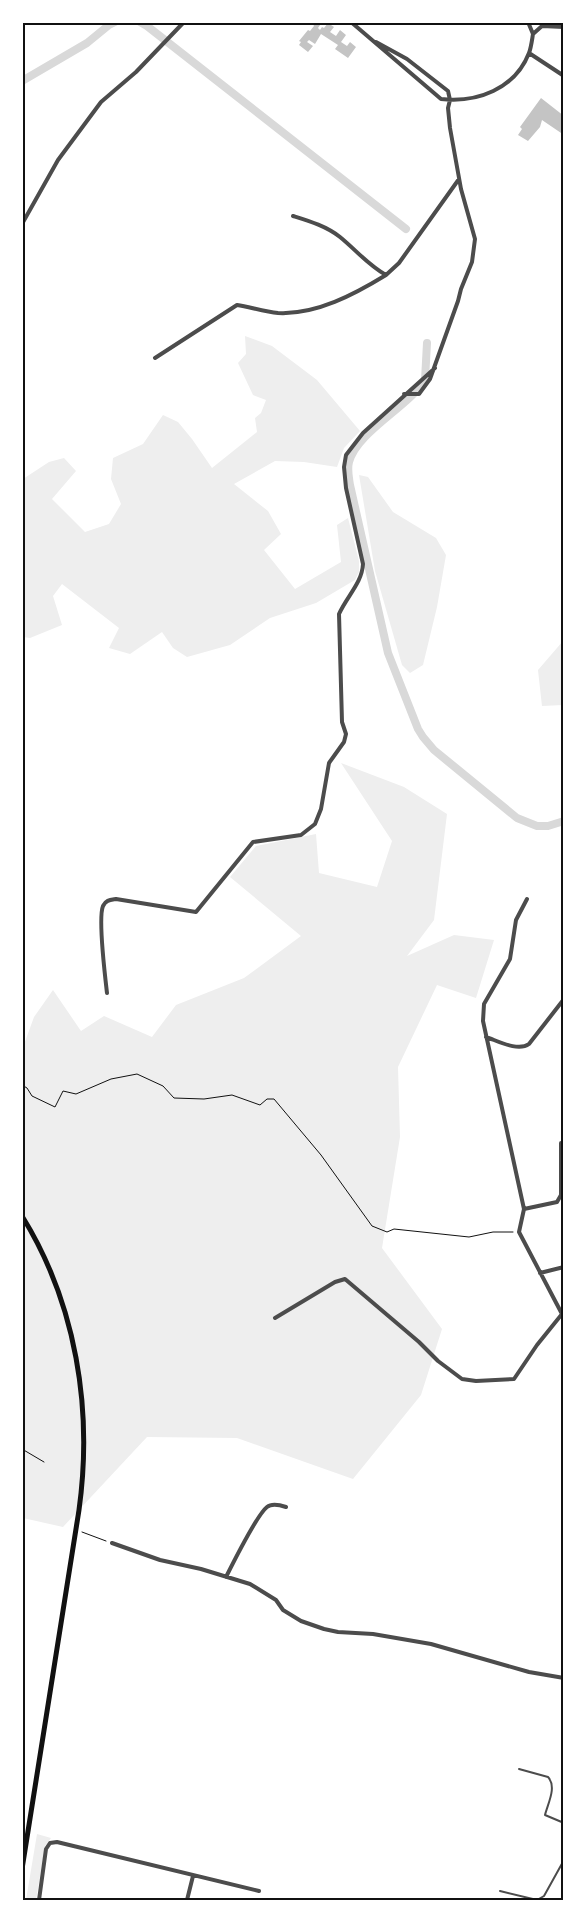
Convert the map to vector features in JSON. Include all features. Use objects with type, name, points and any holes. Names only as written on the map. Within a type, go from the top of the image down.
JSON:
[{"type":"main road","points":[[22,1216],[44,1254],[70,1335],[82,1398],[85,1451],[79,1510],[22,1869]]},
{"type":"street","points":[[22,224],[58,160],[101,102],[136,72],[184,22]]},
{"type":"street","points":[[351,22],[441,99],[450,100],[484,96],[506,84],[521,67],[529,53],[533,34],[528,22]]},
{"type":"street","points":[[533,34],[542,26],[564,27]]},
{"type":"street","points":[[376,42],[407,59],[448,91],[450,100],[448,108],[450,128],[459,179],[475,239],[475,248],[468,274],[460,289],[458,301],[428,384],[419,394],[407,394]]},
{"type":"street","points":[[529,53],[564,76]]},
{"type":"street","points":[[155,358],[237,305],[279,313],[322,307],[366,288],[386,275],[399,263],[459,179]]},
{"type":"street","points":[[293,216],[319,224],[339,236],[374,269],[386,275]]},
{"type":"street","points":[[107,993],[101,917],[104,904],[109,900],[116,899],[196,912],[253,842],[301,835],[315,824],[321,810],[329,763],[344,742],[346,734],[342,713],[339,614],[346,599],[359,582],[363,564],[346,488],[344,467],[346,455],[353,444],[435,368]]},
{"type":"street","points":[[275,1318],[335,1282],[345,1279],[420,1342],[438,1361],[462,1379],[476,1381],[514,1379],[537,1345],[562,1314],[519,1232],[524,1208],[482,1013],[484,1004],[510,959],[516,920],[527,899]]},
{"type":"street","points":[[486,1037],[518,1047],[525,1047],[564,999]]},
{"type":"street","points":[[524,1208],[557,1202],[561,1195],[560,1143]]},
{"type":"street","points":[[540,1272],[564,1267]]},
{"type":"street","points":[[226,1576],[256,1521],[266,1507],[272,1505],[286,1507]]},
{"type":"street","points":[[112,1543],[160,1560],[226,1576],[250,1584],[276,1600],[283,1610],[301,1621],[324,1629],[338,1632],[373,1634],[431,1644],[529,1672],[564,1678]]},
{"type":"street","points":[[38,1900],[46,1849],[50,1843],[57,1842],[258,1891]]},
{"type":"street","points":[[187,1900],[193,1876]]},
{"type":"lane","points":[[519,1769],[551,1779],[553,1787],[545,1815],[564,1823]]},
{"type":"lane","points":[[500,1891],[537,1900],[544,1896],[564,1860]]},
{"type":"path","points":[[22,1085],[27,1088],[32,1096],[56,1107],[63,1091],[76,1094],[111,1079],[136,1074],[163,1086],[174,1098],[204,1099],[232,1095],[260,1105],[267,1099],[274,1099],[321,1155],[372,1226],[387,1232],[394,1229],[470,1237],[493,1232],[519,1232]]},
{"type":"path","points":[[22,1449],[44,1462]]},
{"type":"path","points":[[82,1532],[112,1543]]},
{"type":"shaded area","points":[[245,336],[272,346],[317,380],[360,431],[344,448],[337,467],[304,462],[275,461],[234,484],[268,511],[281,534],[264,550],[295,589],[341,562],[337,525],[348,518],[359,561],[359,572],[355,580],[316,603],[270,618],[230,645],[187,657],[173,648],[162,632],[130,654],[109,648],[119,628],[62,584],[53,596],[62,625],[30,638],[23,637],[23,479],[49,462],[64,458],[76,471],[52,499],[85,532],[109,524],[121,504],[111,479],[113,458],[143,444],[163,415],[178,422],[212,468],[257,432],[255,418],[261,413],[266,400],[253,395],[238,363],[246,354]]},
{"type":"shaded area","points":[[359,475],[368,477],[393,512],[436,538],[446,555],[437,607],[423,665],[410,673],[402,665],[375,571]]},
{"type":"shaded area","points":[[563,641],[563,705],[542,706],[538,670]]},
{"type":"shaded area","points":[[341,763],[404,787],[447,814],[434,920],[407,956],[454,935],[494,940],[476,998],[437,985],[398,1067],[400,1137],[382,1248],[442,1329],[421,1395],[353,1479],[237,1438],[147,1437],[63,1527],[23,1518],[22,1050],[34,1017],[53,990],[81,1031],[104,1016],[152,1037],[176,1005],[244,978],[301,936],[230,877],[256,846],[316,834],[319,873],[377,887],[392,841]]},
{"type":"shaded area","points":[[37,1834],[51,1838],[45,1846],[36,1900],[26,1900]]},
{"type":"building","points":[[314,22],[322,22],[318,28],[320,30],[328,23],[334,27],[330,32],[336,36],[340,30],[346,35],[341,42],[347,46],[350,42],[356,47],[348,58],[335,49],[338,45],[321,34],[315,44],[309,40],[307,42],[313,46],[308,52],[299,45],[301,42],[299,41],[314,26]]},
{"type":"building","points":[[541,98],[564,116],[564,135],[542,120],[540,127],[528,141],[518,135],[522,129],[520,127]]},
{"type":"waterway","points":[[22,81],[87,43],[115,22]]},
{"type":"waterway","points":[[140,22],[406,229]]},
{"type":"waterway","points":[[427,343],[425,380],[407,400],[362,440],[354,451],[348,465],[350,485],[388,653],[418,729],[434,750],[517,818],[537,826],[548,826],[564,821]]}]
